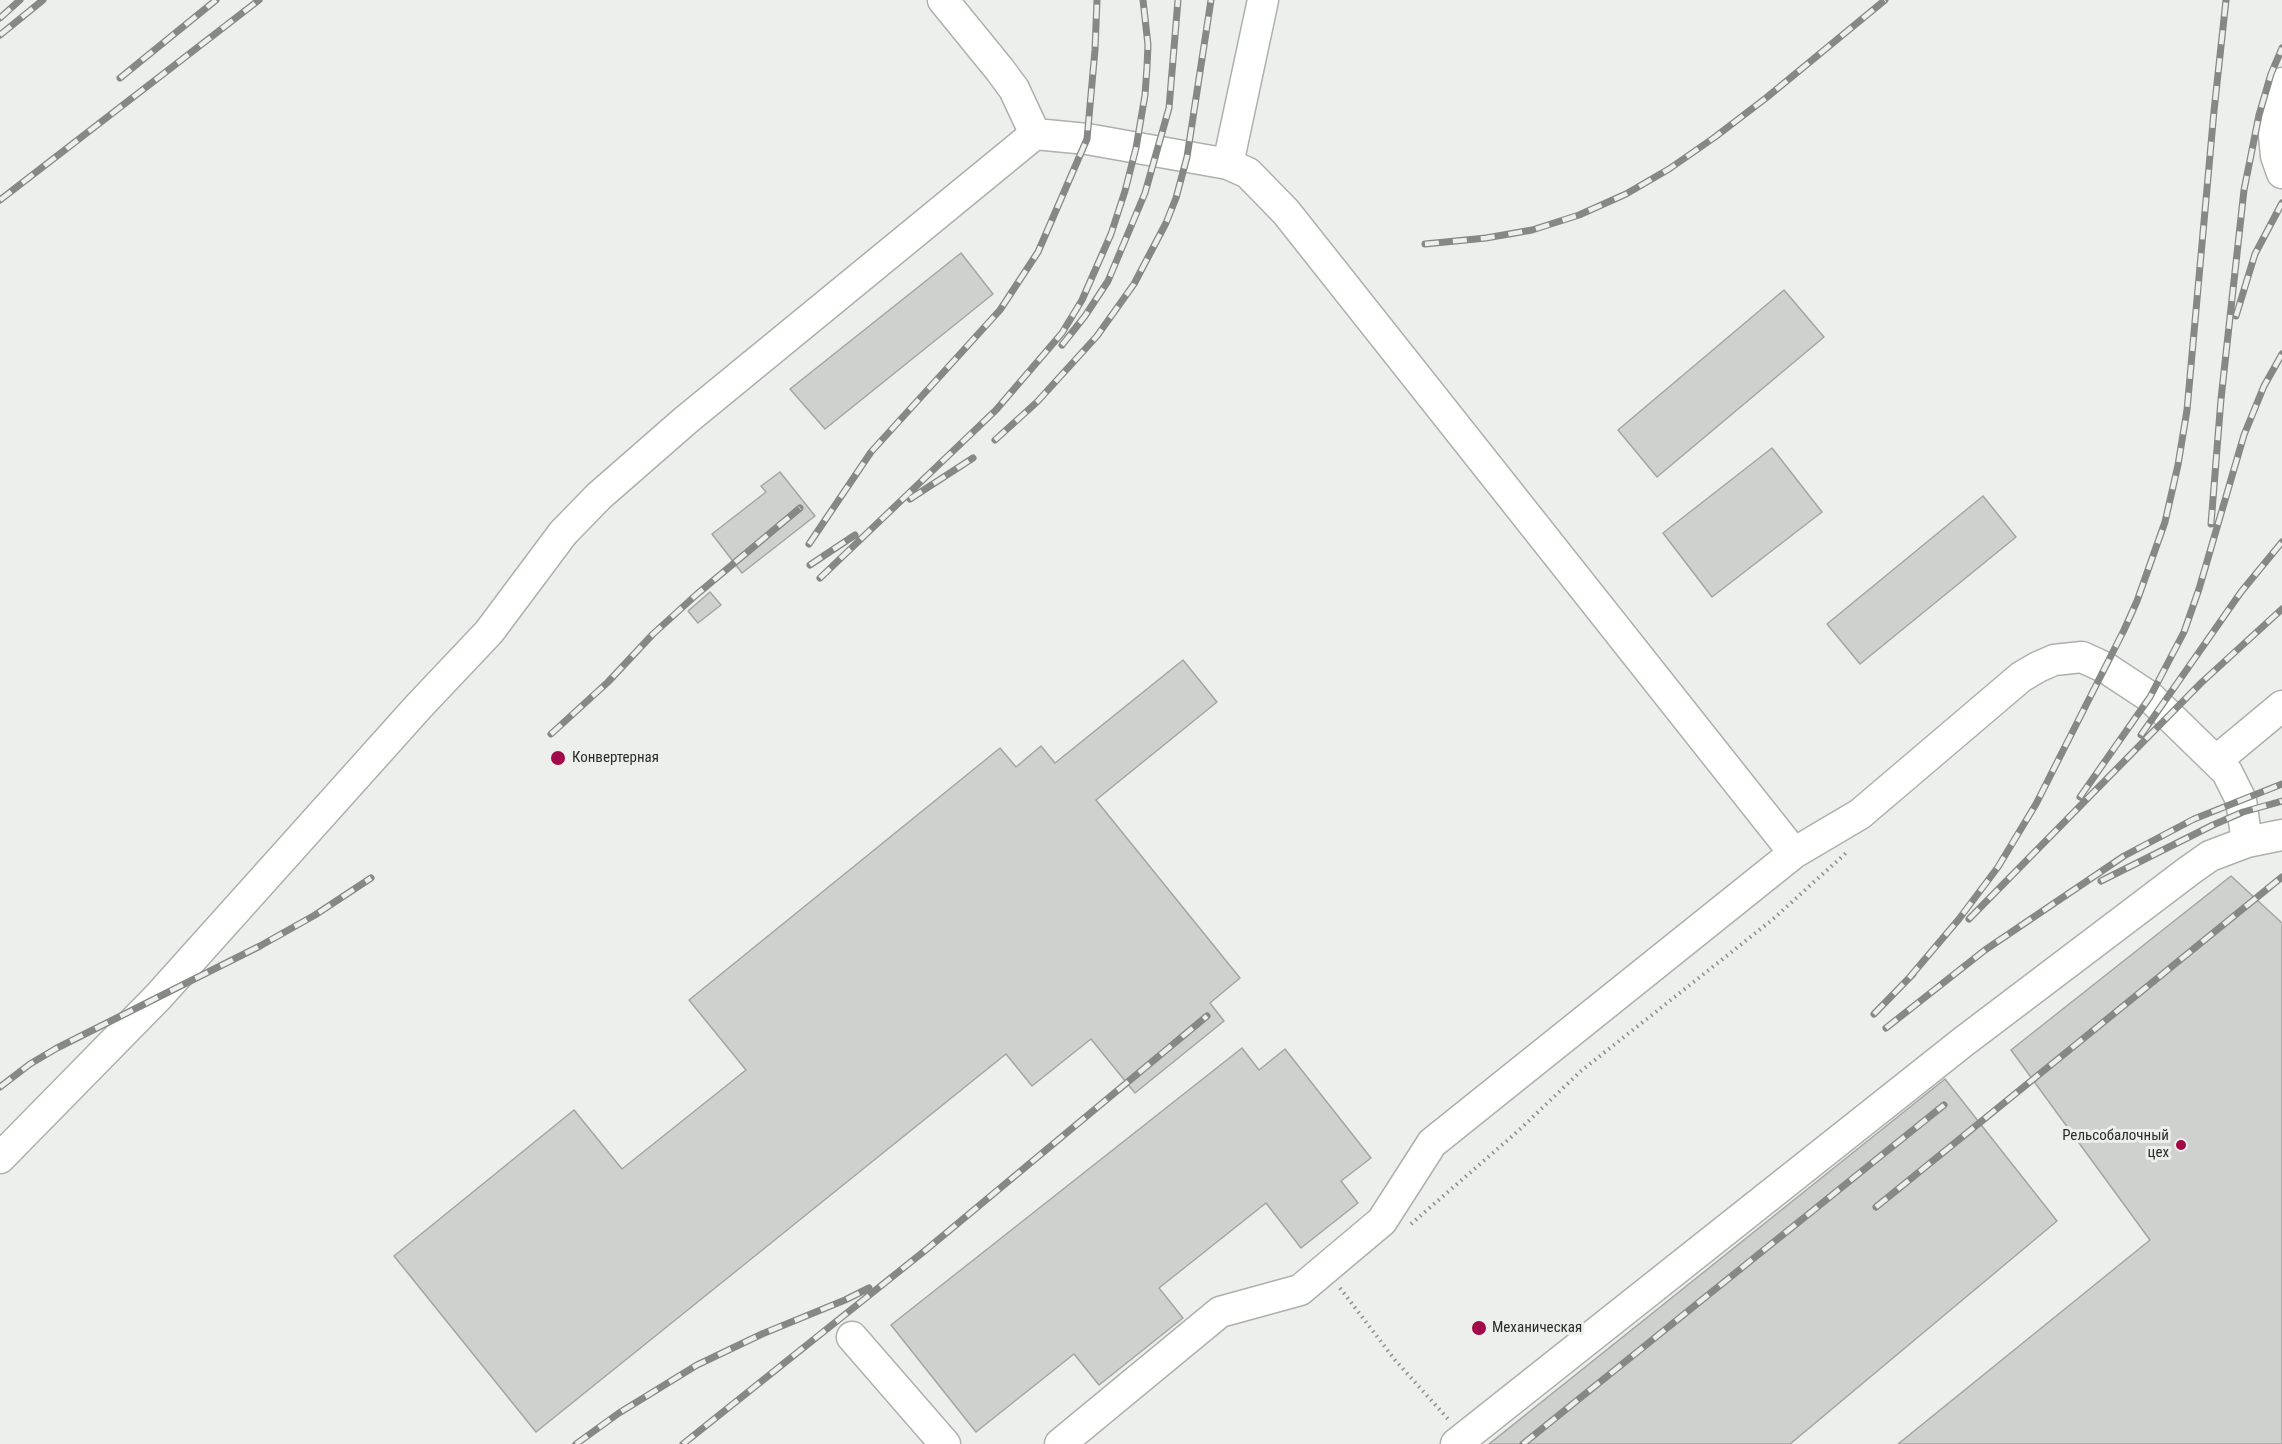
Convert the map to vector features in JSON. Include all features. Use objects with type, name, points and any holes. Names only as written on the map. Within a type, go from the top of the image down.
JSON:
[{"type":"lane","points":[[943,0],[1014,90],[1035,134]]},
{"type":"lane","points":[[1228,164],[1263,0]]},
{"type":"lane","points":[[2282,83],[2275,111],[2274,135],[2276,156],[2282,173]]},
{"type":"lane","points":[[0,1158],[158,996],[419,706],[489,632],[563,533],[599,496],[687,420],[1035,134],[1087,139],[1228,164],[1248,173],[1286,212],[1794,853]]},
{"type":"lane","points":[[1060,1444],[1220,1312],[1300,1290],[1382,1221],[1432,1143],[1794,853],[1860,813],[2021,678],[2054,660],[2082,657],[2106,668],[2150,697],[2217,760],[2227,772],[2241,800],[2247,842]]},
{"type":"lane","points":[[2217,760],[2282,706]]},
{"type":"lane","points":[[1459,1442],[1972,1035],[2190,870],[2210,856],[2247,842],[2282,835]]},
{"type":"lane","points":[[852,1337],[945,1444]]},
{"type":"path","points":[[1408,1227],[1509,1139],[1581,1071],[1772,920],[1847,852]]},
{"type":"path","points":[[1339,1287],[1395,1360],[1446,1417],[1459,1442]]},
{"type":"building","points":[[961,253],[993,294],[825,429],[790,389]]},
{"type":"building","points":[[1784,290],[1824,337],[1657,477],[1618,430]]},
{"type":"building","points":[[1772,448],[1822,512],[1712,597],[1663,533]]},
{"type":"building","points":[[780,472],[815,516],[742,573],[712,534],[766,492],[761,486]]},
{"type":"building","points":[[1983,496],[2016,537],[1860,664],[1827,624]]},
{"type":"building","points":[[710,592],[721,605],[698,623],[688,611]]},
{"type":"building","points":[[1183,660],[1217,702],[1096,800],[1240,978],[1210,1003],[1224,1021],[1135,1093],[1091,1039],[1032,1086],[1006,1054],[536,1432],[394,1256],[574,1110],[622,1169],[746,1070],[689,1000],[1000,748],[1016,767],[1041,746],[1055,763]]},
{"type":"building","name":"Рельсобалочный цех","points":[[2231,876],[2282,923],[2282,1444],[1898,1444],[2150,1240],[2011,1050]]},
{"type":"building","points":[[1242,1048],[1259,1070],[1285,1049],[1371,1158],[1341,1181],[1358,1203],[1301,1248],[1266,1203],[1159,1288],[1183,1318],[1099,1385],[1074,1354],[976,1432],[891,1325]]},
{"type":"building","name":"Рельсобалочный цех","points":[[1945,1079],[2057,1221],[1790,1444],[1489,1444]]},
{"type":"railway","points":[[0,18],[20,0]]},
{"type":"railway","points":[[0,35],[43,0]]},
{"type":"railway","points":[[120,78],[216,0]]},
{"type":"railway","points":[[0,200],[259,0]]},
{"type":"railway","points":[[809,544],[871,452],[1000,310],[1038,252],[1087,139],[1097,0]]},
{"type":"railway","points":[[820,578],[996,410],[1062,333],[1082,300],[1111,234],[1136,148],[1147,67],[1148,45],[1143,0]]},
{"type":"railway","points":[[1062,345],[1108,281],[1145,193],[1169,108],[1178,0]]},
{"type":"railway","points":[[995,440],[1037,402],[1097,336],[1134,284],[1166,223],[1176,198],[1187,157],[1211,0]]},
{"type":"railway","points":[[1425,244],[1486,238],[1532,230],[1579,215],[1626,194],[1669,169],[1715,137],[1885,0]]},
{"type":"railway","points":[[1909,978],[1959,919],[1998,867],[2036,804],[2124,630],[2137,601],[2165,522],[2187,410],[2226,0]]},
{"type":"railway","points":[[2211,524],[2221,399],[2244,190],[2259,115],[2271,74],[2282,48]]},
{"type":"railway","points":[[2236,316],[2255,254],[2282,203]]},
{"type":"railway","points":[[2080,797],[2150,697],[2184,632],[2199,589],[2244,435],[2264,386],[2282,354]]},
{"type":"railway","points":[[910,499],[973,458]]},
{"type":"railway","points":[[551,734],[608,682],[653,634],[800,508]]},
{"type":"railway","points":[[810,565],[855,535]]},
{"type":"railway","points":[[2141,735],[2241,592],[2282,542]]},
{"type":"railway","points":[[1969,919],[2201,683],[2282,609]]},
{"type":"railway","points":[[1886,1028],[1985,950],[2124,856],[2194,819],[2282,784]]},
{"type":"railway","points":[[2101,881],[2213,825],[2243,812],[2282,801]]},
{"type":"railway","points":[[1876,1207],[2282,877]]},
{"type":"railway","points":[[0,1087],[30,1064],[57,1048],[260,946],[315,915],[371,878]]},
{"type":"railway","points":[[1874,1014],[1913,974]]},
{"type":"railway","points":[[683,1444],[927,1249],[1207,1016]]},
{"type":"railway","points":[[1523,1444],[1944,1105]]},
{"type":"railway","points":[[576,1444],[619,1413],[697,1365],[869,1288]]},
{"type":"place","name":"Конвертерная","points":[[558,758]]},
{"type":"place","name":"Рельсобалочный цех","points":[[2181,1145]]},
{"type":"place","name":"Механическая","points":[[1479,1328]]}]
